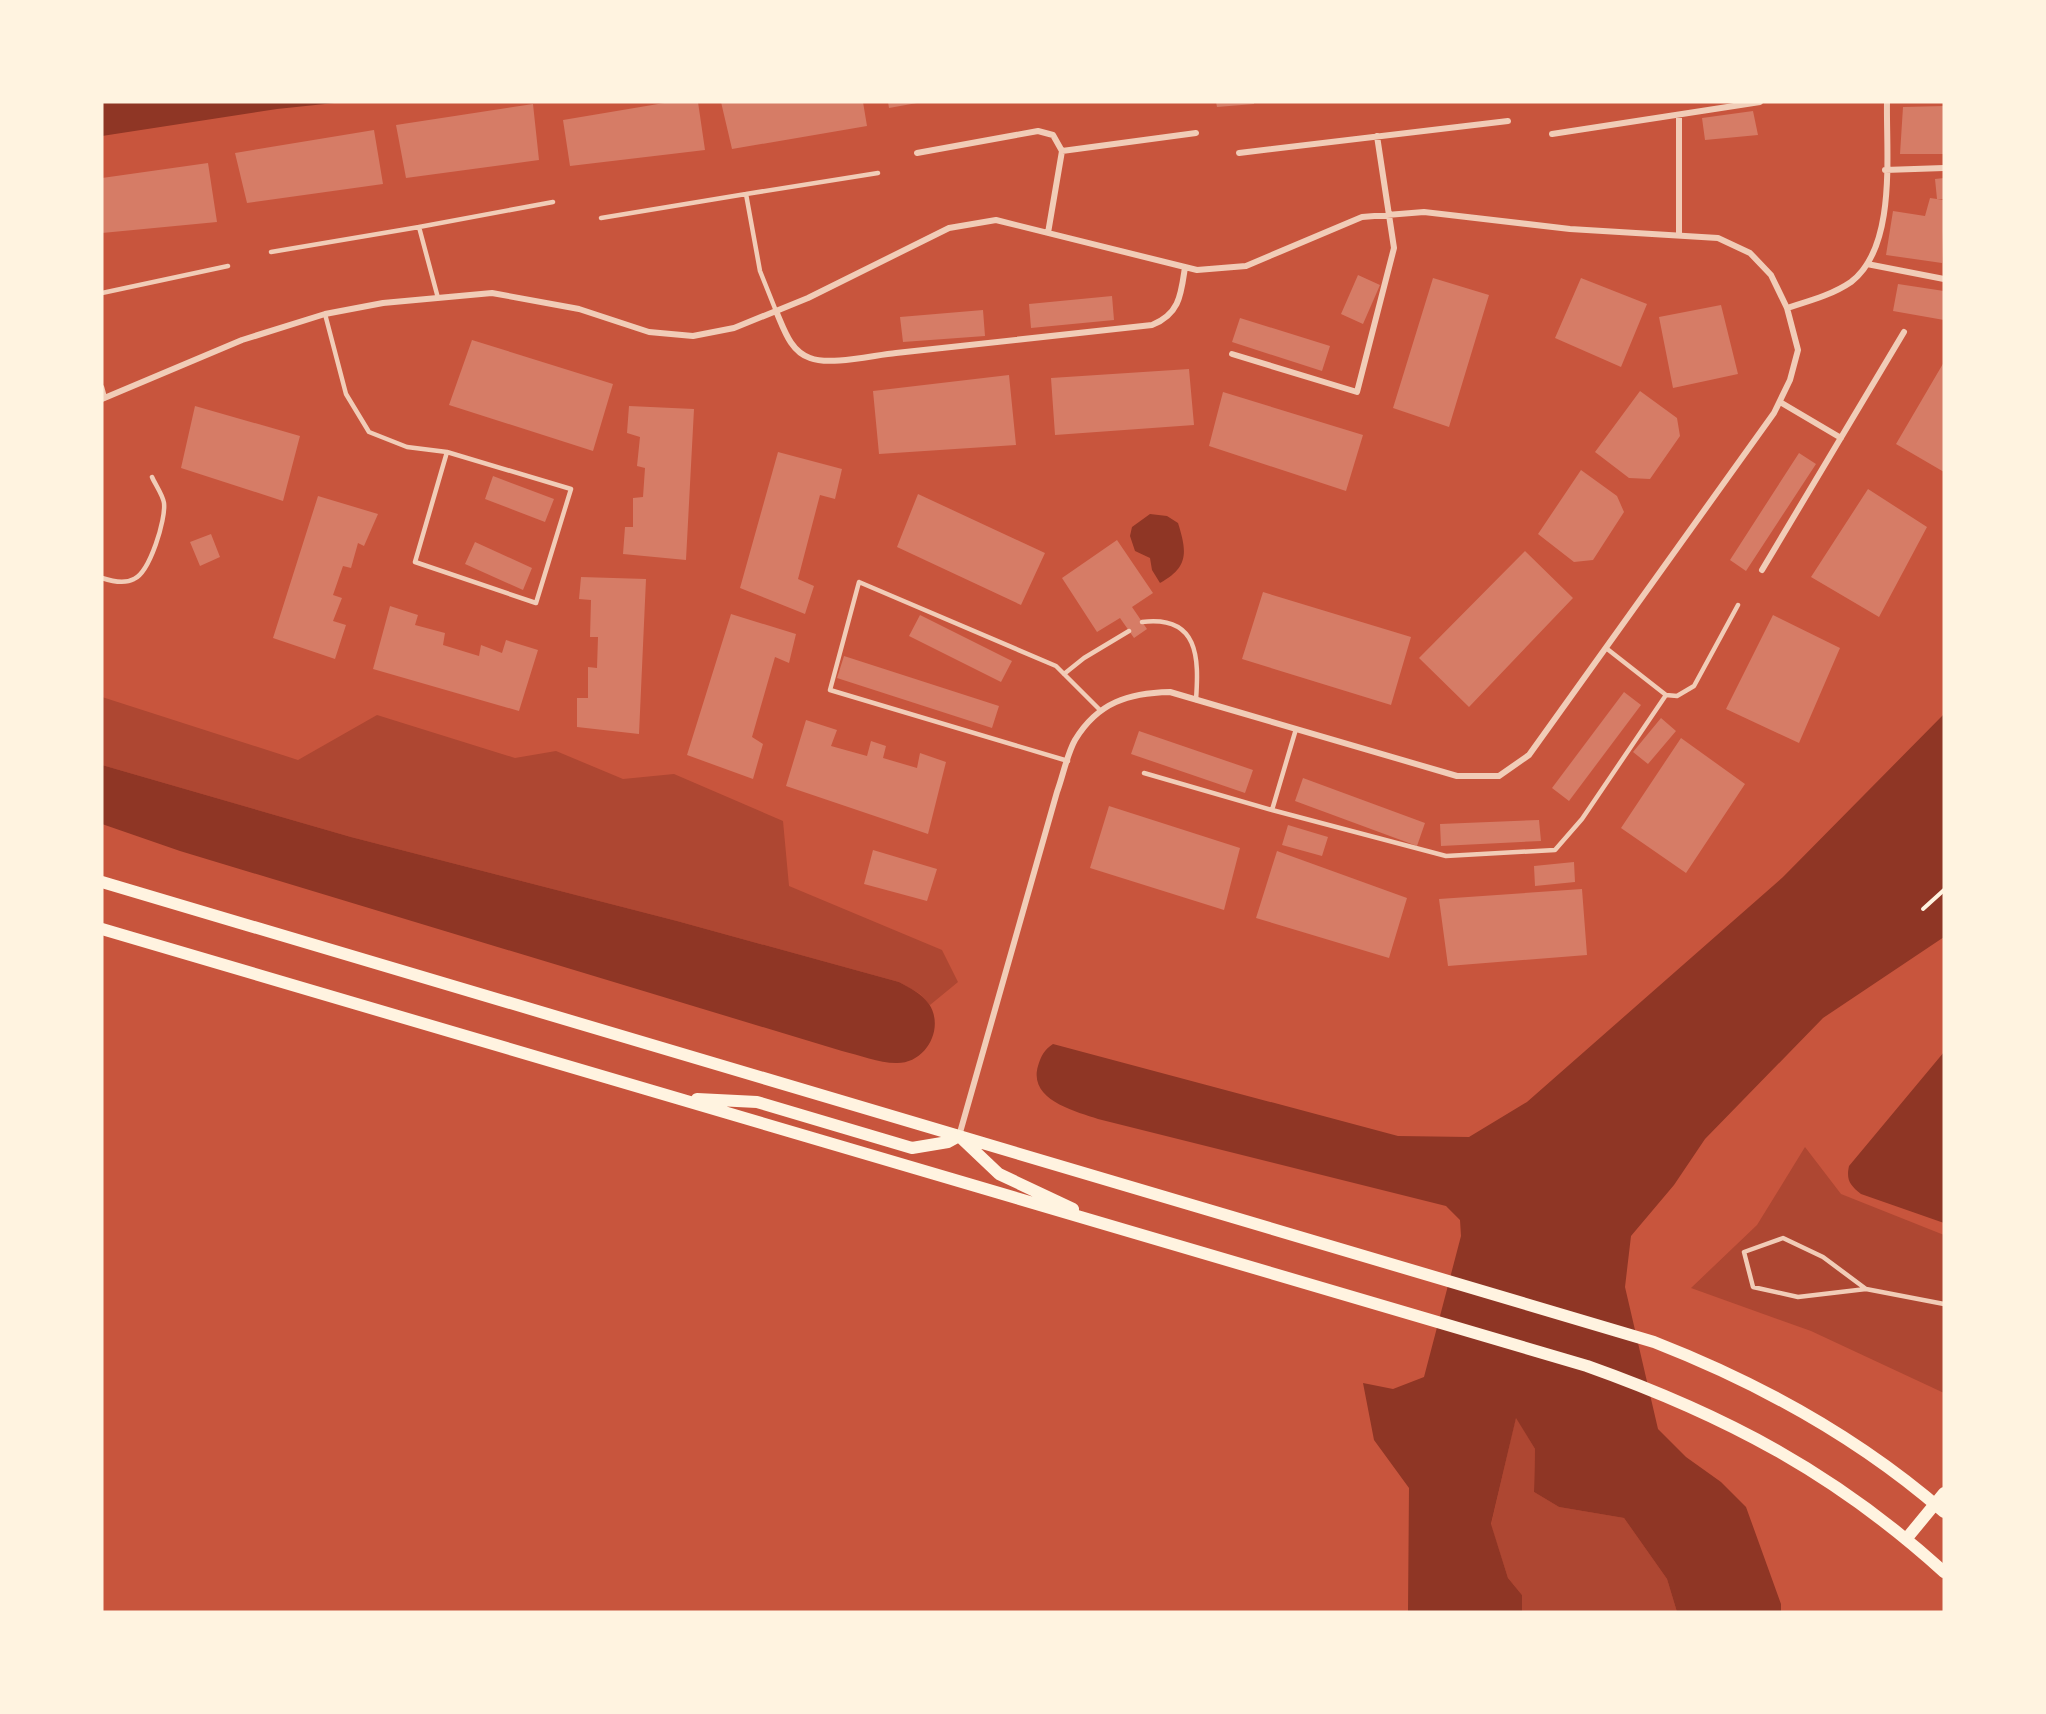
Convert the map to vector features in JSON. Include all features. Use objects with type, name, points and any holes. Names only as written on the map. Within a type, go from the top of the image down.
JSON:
[{"type":"main road","points":[[102,882],[1635,1335],[1706,1362],[1766,1391],[1883,1463],[1940,1508]]},
{"type":"main road","points":[[102,929],[1587,1366],[1692,1406],[1751,1434],[1804,1464],[1907,1539],[1944,1572]]},
{"type":"main road","points":[[676,1098],[757,1102],[912,1148],[948,1142],[960,1136]]},
{"type":"main road","points":[[960,1136],[999,1173],[1109,1226]]},
{"type":"main road","points":[[1907,1539],[1940,1508],[1944,1493]]},
{"type":"street","points":[[1552,134],[1760,102]]},
{"type":"street","points":[[1787,308],[1834,293],[1853,280],[1867,264],[1884,225],[1887,102]]},
{"type":"street","points":[[1679,115],[1679,236]]},
{"type":"street","points":[[1239,153],[1508,121]]},
{"type":"street","points":[[917,153],[1038,131],[1053,135],[1062,151],[1048,233]]},
{"type":"street","points":[[1062,151],[1196,133]]},
{"type":"street","points":[[1232,354],[1358,392],[1394,248],[1391,215],[1377,136]]},
{"type":"street","points":[[1886,170],[1944,168]]},
{"type":"street","points":[[104,399],[242,340],[325,314],[383,303],[492,293],[579,309],[649,332],[693,336],[734,328],[808,298],[949,228],[996,220],[1197,270],[1246,266],[1362,217],[1424,212],[1570,229],[1718,238],[1750,253],[1771,275],[1787,308],[1797,350],[1790,380],[1774,413],[1529,755],[1499,776],[1457,776],[1170,692],[1138,693],[1101,711],[1075,740],[960,1136]]},
{"type":"street","points":[[1867,264],[1944,279]]},
{"type":"street","points":[[776,311],[792,345],[801,354],[824,361],[1152,325],[1174,312],[1180,300],[1185,267]]},
{"type":"street","points":[[1762,570],[1904,332]]},
{"type":"street","points":[[1779,402],[1841,438]]},
{"type":"lane","points":[[601,218],[878,173]]},
{"type":"lane","points":[[746,194],[760,271],[776,311]]},
{"type":"lane","points":[[271,252],[553,202]]},
{"type":"lane","points":[[419,227],[438,298]]},
{"type":"lane","points":[[102,293],[228,266]]},
{"type":"lane","points":[[325,314],[346,394],[369,432],[407,447],[447,452],[571,489],[536,603],[415,562],[447,452]]},
{"type":"lane","points":[[102,387],[104,399]]},
{"type":"lane","points":[[102,578],[115,582],[134,580],[144,571],[156,546],[164,502],[152,477]]},
{"type":"lane","points":[[1068,760],[830,690],[859,582],[1056,666],[1101,711]]},
{"type":"lane","points":[[1606,648],[1666,695],[1677,696],[1694,686],[1738,605]]},
{"type":"lane","points":[[1142,622],[1160,620],[1175,626],[1190,638],[1199,664],[1196,700]]},
{"type":"lane","points":[[1064,674],[1084,658],[1129,631]]},
{"type":"lane","points":[[1144,773],[1446,856],[1555,850],[1582,819],[1666,695]]},
{"type":"lane","points":[[1272,810],[1296,729]]},
{"type":"lane","points":[[1866,1289],[1823,1257],[1782,1238],[1744,1252],[1753,1287],[1798,1297],[1866,1289],[1944,1304]]},
{"type":"path","points":[[1923,909],[1944,890]]},
{"type":"shaded area","points":[[102,102],[344,102],[277,109],[102,136]]},
{"type":"shaded area","points":[[1150,514],[1167,516],[1178,523],[1183,542],[1181,565],[1160,583],[1152,570],[1150,558],[1135,551],[1130,536],[1132,527]]},
{"type":"shaded area","points":[[102,697],[298,760],[377,715],[515,758],[556,751],[623,779],[674,774],[783,821],[789,886],[942,950],[958,982],[930,1005],[920,994],[899,982],[677,921],[351,837],[102,765]]},
{"type":"shaded area","points":[[1944,714],[1944,937],[1823,1018],[1705,1139],[1674,1185],[1631,1236],[1625,1287],[1658,1429],[1686,1457],[1721,1482],[1746,1507],[1781,1604],[1781,1612],[1677,1612],[1667,1579],[1624,1518],[1559,1507],[1534,1492],[1535,1449],[1516,1418],[1491,1524],[1508,1578],[1522,1595],[1522,1612],[1408,1612],[1409,1488],[1374,1440],[1363,1383],[1393,1389],[1424,1377],[1461,1236],[1460,1220],[1446,1206],[1098,1119],[1066,1108],[1047,1096],[1040,1088],[1037,1078],[1040,1059],[1053,1044],[1398,1136],[1469,1137],[1527,1102],[1783,877]]},
{"type":"shaded area","points":[[102,765],[351,837],[677,921],[899,982],[919,994],[929,1004],[935,1023],[934,1033],[930,1043],[916,1058],[896,1063],[876,1060],[180,851],[102,824]]},
{"type":"shaded area","points":[[1944,1052],[1944,1223],[1861,1194],[1852,1185],[1848,1175],[1849,1166]]},
{"type":"shaded area","points":[[1805,1147],[1841,1194],[1944,1235],[1944,1393],[1811,1331],[1691,1288],[1757,1225]]},
{"type":"shaded area","points":[[1516,1417],[1535,1449],[1534,1492],[1559,1507],[1624,1518],[1667,1579],[1677,1612],[1522,1612],[1522,1595],[1508,1578],[1491,1525]]},
{"type":"building","points":[[670,102],[698,102],[705,150],[570,166],[563,120]]},
{"type":"building","points":[[721,102],[863,102],[867,126],[732,149]]},
{"type":"building","points":[[888,102],[917,102],[917,103],[889,108]]},
{"type":"building","points":[[1216,102],[1254,102],[1254,104],[1217,107]]},
{"type":"building","points":[[533,104],[539,160],[406,178],[396,125]]},
{"type":"building","points":[[1944,106],[1944,154],[1900,154],[1903,107]]},
{"type":"building","points":[[1753,111],[1758,135],[1705,140],[1702,118]]},
{"type":"building","points":[[374,130],[383,184],[247,203],[235,153]]},
{"type":"building","points":[[208,163],[217,222],[102,233],[102,178]]},
{"type":"building","points":[[1944,178],[1944,199],[1937,199],[1935,179]]},
{"type":"building","points":[[1930,198],[1944,200],[1942,263],[1886,255],[1893,211],[1925,216]]},
{"type":"building","points":[[1358,275],[1380,285],[1363,324],[1341,314]]},
{"type":"building","points":[[1433,278],[1489,295],[1449,427],[1393,408]]},
{"type":"building","points":[[1581,278],[1647,304],[1621,367],[1555,338]]},
{"type":"building","points":[[1898,284],[1944,291],[1944,320],[1893,311]]},
{"type":"building","points":[[1112,296],[1114,320],[1031,328],[1029,304]]},
{"type":"building","points":[[1721,305],[1738,374],[1673,388],[1659,317]]},
{"type":"building","points":[[983,310],[985,336],[903,342],[900,317]]},
{"type":"building","points":[[1240,318],[1330,346],[1322,371],[1232,342]]},
{"type":"building","points":[[472,340],[613,384],[593,451],[449,405]]},
{"type":"building","points":[[1944,362],[1944,472],[1896,444]]},
{"type":"building","points":[[1189,369],[1194,425],[1055,435],[1051,378]]},
{"type":"building","points":[[1009,375],[1016,445],[879,454],[873,391]]},
{"type":"building","points":[[1640,391],[1677,418],[1680,436],[1650,479],[1629,478],[1595,452]]},
{"type":"building","points":[[1223,392],[1363,435],[1346,491],[1209,446]]},
{"type":"building","points":[[195,406],[300,436],[283,501],[181,468]]},
{"type":"building","points":[[629,406],[694,409],[686,560],[623,554],[625,527],[633,527],[633,498],[643,497],[645,468],[637,466],[640,437],[627,433]]},
{"type":"building","points":[[778,452],[842,469],[835,499],[820,495],[798,579],[814,586],[805,614],[740,588]]},
{"type":"building","points":[[1799,453],[1816,464],[1746,571],[1730,560]]},
{"type":"building","points":[[1581,470],[1617,496],[1624,512],[1593,560],[1574,562],[1538,534]]},
{"type":"building","points":[[493,476],[554,499],[545,522],[485,499]]},
{"type":"building","points":[[1868,489],[1927,527],[1879,617],[1811,577]]},
{"type":"building","points":[[918,494],[1045,553],[1021,605],[897,547]]},
{"type":"building","points":[[318,496],[378,514],[364,546],[358,543],[351,568],[343,566],[333,595],[342,598],[333,621],[346,625],[335,659],[273,638]]},
{"type":"building","points":[[211,534],[220,557],[200,566],[190,542]]},
{"type":"building","points":[[1117,540],[1153,593],[1132,607],[1147,629],[1134,638],[1120,618],[1097,632],[1062,578]]},
{"type":"building","points":[[475,542],[532,568],[523,590],[465,564]]},
{"type":"building","points":[[1525,551],[1573,598],[1469,707],[1419,658]]},
{"type":"building","points":[[581,577],[646,579],[639,734],[577,727],[577,698],[588,698],[588,667],[597,668],[598,637],[590,637],[591,600],[579,599]]},
{"type":"building","points":[[1263,592],[1411,637],[1391,705],[1242,659]]},
{"type":"building","points":[[390,606],[418,615],[415,625],[445,633],[443,645],[479,656],[481,645],[502,653],[506,640],[538,650],[519,711],[373,669]]},
{"type":"building","points":[[731,614],[796,634],[789,663],[775,657],[752,737],[763,744],[753,779],[687,755]]},
{"type":"building","points":[[920,615],[1012,661],[1001,682],[909,636]]},
{"type":"building","points":[[1773,615],[1840,648],[1799,743],[1726,709]]},
{"type":"building","points":[[844,656],[999,706],[992,728],[837,678]]},
{"type":"building","points":[[1624,692],[1641,705],[1569,801],[1552,788]]},
{"type":"building","points":[[1661,718],[1676,731],[1648,764],[1633,752]]},
{"type":"building","points":[[806,720],[837,730],[831,746],[867,756],[871,741],[886,746],[883,758],[917,768],[920,753],[946,762],[928,834],[786,786]]},
{"type":"building","points":[[1139,731],[1253,770],[1245,793],[1131,754]]},
{"type":"building","points":[[1681,738],[1745,784],[1686,873],[1621,828]]},
{"type":"building","points":[[1303,778],[1425,823],[1417,846],[1295,801]]},
{"type":"building","points":[[1109,806],[1240,848],[1224,910],[1090,868]]},
{"type":"building","points":[[1539,820],[1541,841],[1441,846],[1440,824]]},
{"type":"building","points":[[1288,825],[1328,837],[1322,856],[1282,845]]},
{"type":"building","points":[[873,850],[937,869],[927,901],[864,884]]},
{"type":"building","points":[[1277,851],[1407,898],[1389,958],[1256,918]]},
{"type":"building","points":[[1574,862],[1575,882],[1535,886],[1534,866]]},
{"type":"building","points":[[1582,889],[1587,955],[1448,966],[1439,899]]}]
